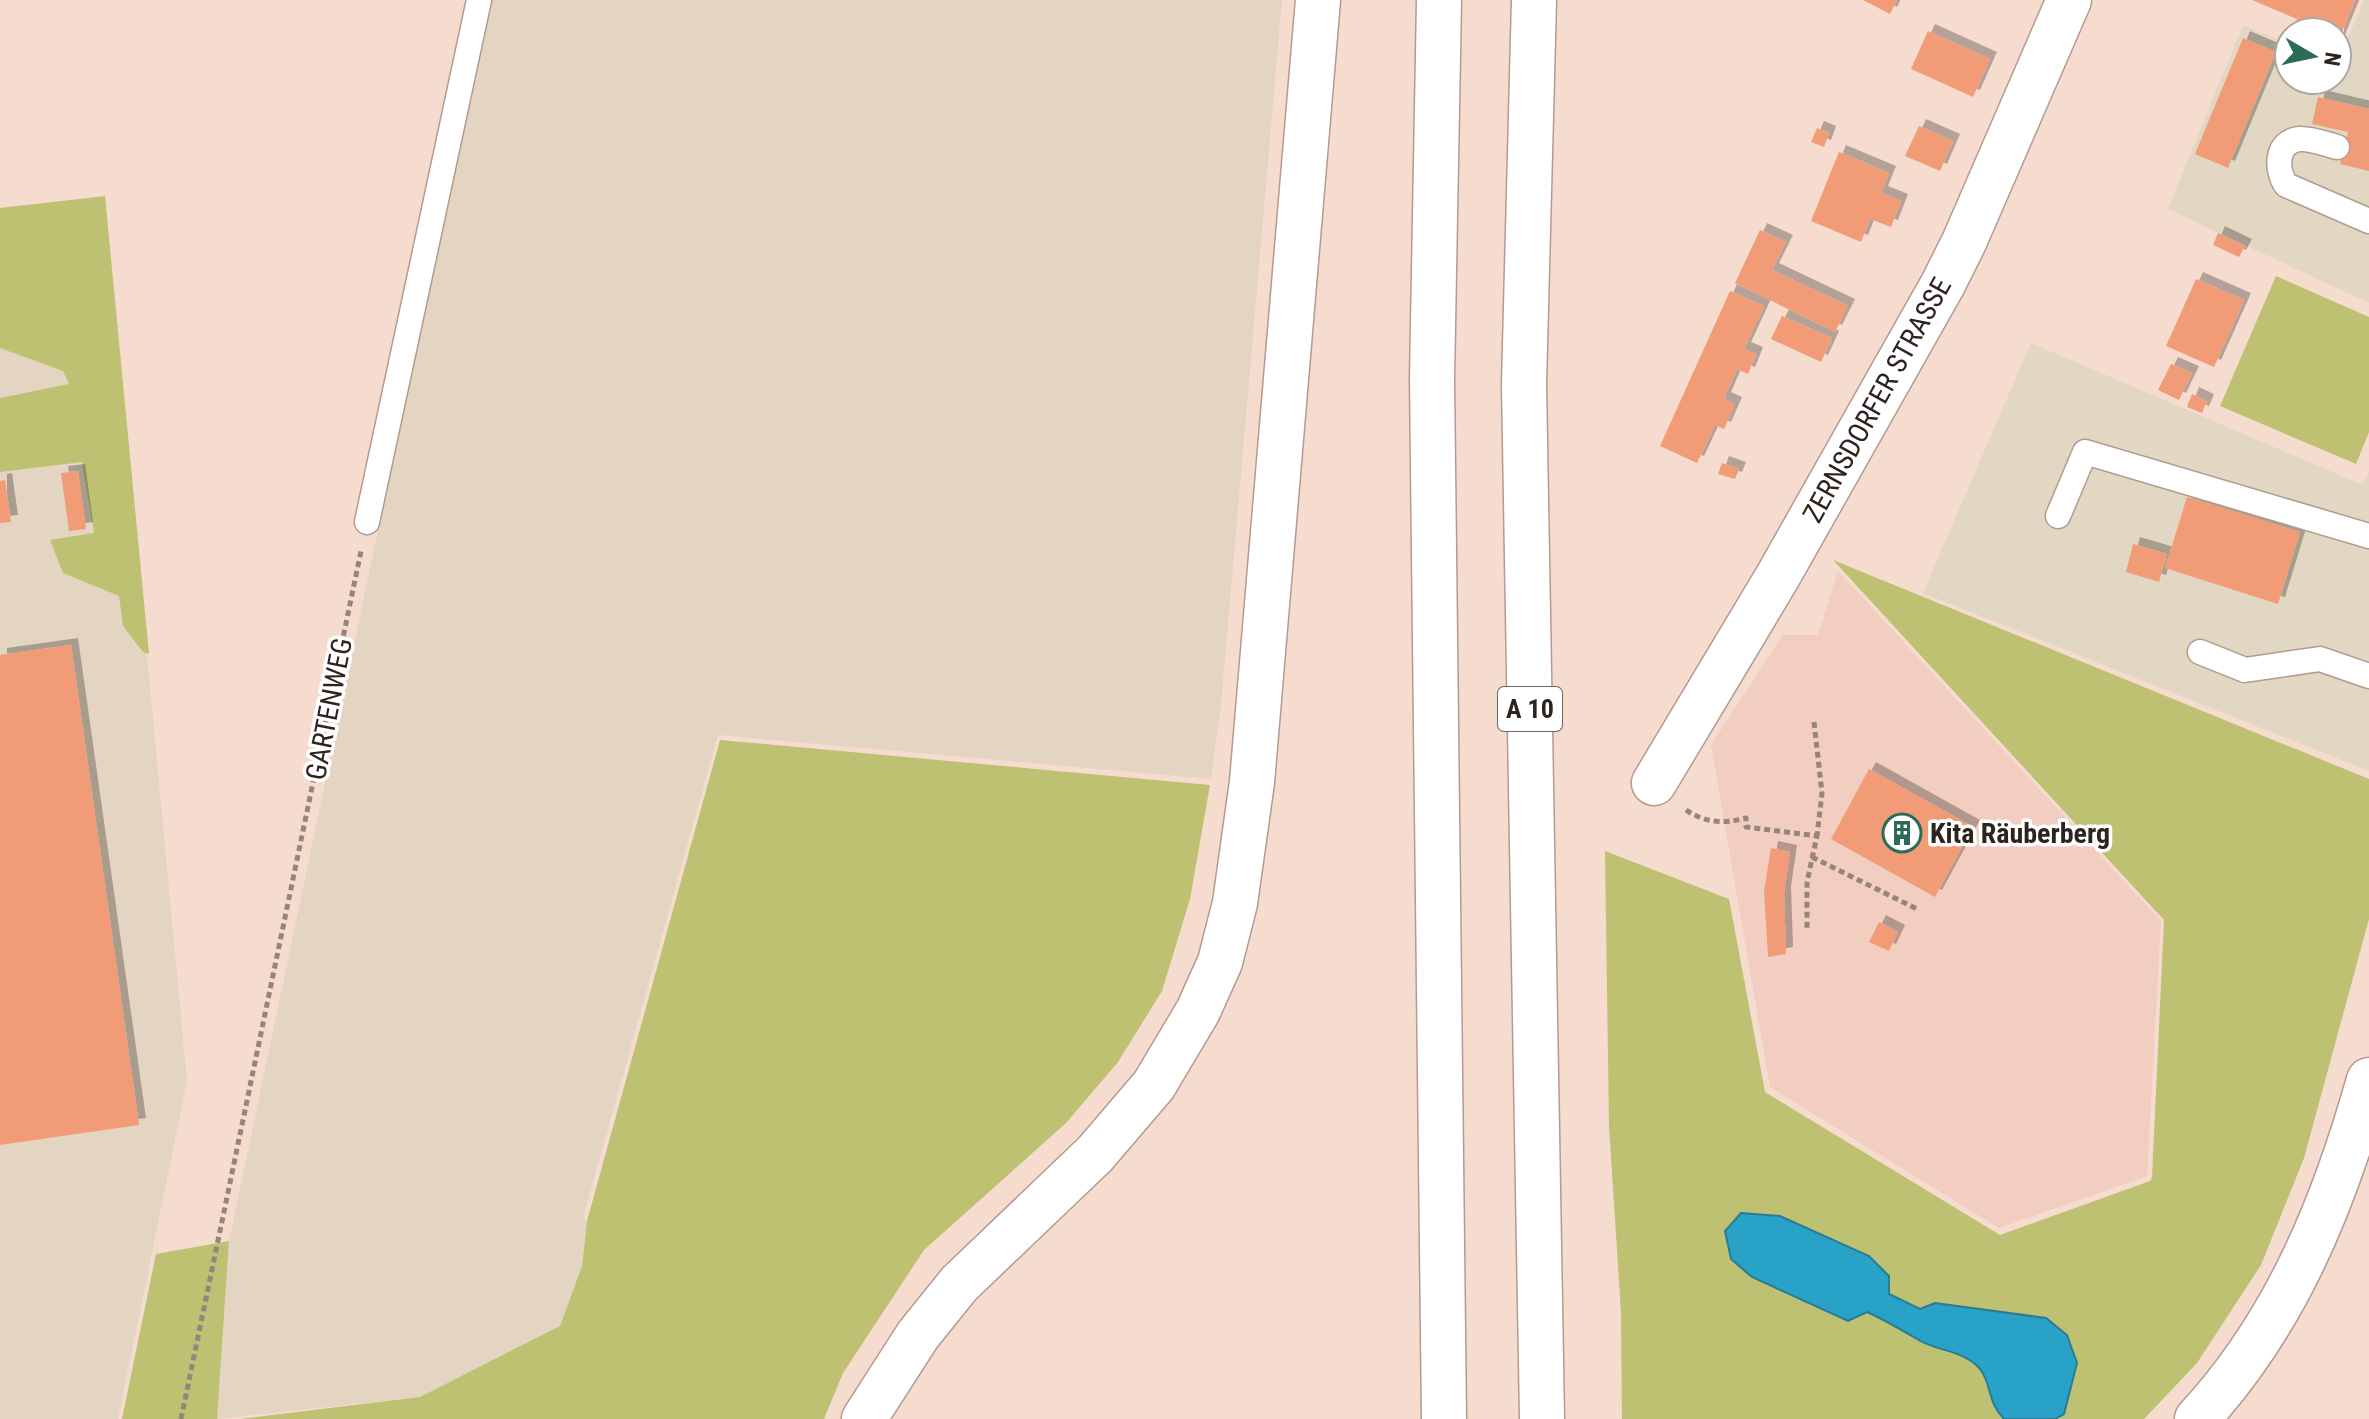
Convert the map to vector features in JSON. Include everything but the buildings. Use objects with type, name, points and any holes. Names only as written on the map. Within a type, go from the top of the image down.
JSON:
[{"type":"main road","points":[[864,1419],[918,1335],[959,1284],[1095,1154],[1154,1085],[1198,1011],[1220,962],[1235,903],[1252,782],[1318,0]]},
{"type":"main road","points":[[1439,0],[1432,379],[1444,1419]]},
{"type":"main road","name":"A 10","points":[[1534,0],[1524,384],[1542,1419]]},
{"type":"main road","name":"ZERNSDORFER STRASSE","points":[[1654,783],[1778,576],[1943,284],[2069,0]]},
{"type":"main road","points":[[2197,1419],[2230,1383],[2296,1280],[2344,1168],[2369,1080]]},
{"type":"lane","points":[[367,522],[479,0]]},
{"type":"lane","points":[[2337,147],[2300,139],[2289,143],[2279,156],[2278,173],[2286,185],[2369,221]]},
{"type":"lane","points":[[2058,516],[2085,452],[2369,536]]},
{"type":"lane","points":[[2200,652],[2245,670],[2320,659],[2369,676]]},
{"type":"path","name":"GARTENWEG","points":[[181,1419],[367,522]]},
{"type":"path","points":[[1807,929],[1807,882],[1822,793],[1814,722]]},
{"type":"path","points":[[1726,824],[1746,818],[1746,827],[1817,836]]},
{"type":"path","points":[[1811,857],[1919,910]]},
{"type":"shaded area","points":[[489,0],[1282,0],[1221,705],[1211,779],[718,735],[583,1218],[587,1221],[582,1266],[560,1326],[420,1397],[217,1419],[229,1241]]},
{"type":"shaded area","points":[[2364,0],[2369,0],[2369,303],[2168,209],[2243,25],[2273,37],[2273,96],[2353,96],[2353,26]]},
{"type":"shaded area","points":[[104,197],[187,1081],[118,1419],[0,1419],[0,209]]},
{"type":"shaded area","points":[[2031,343],[2363,485],[2369,471],[2369,771],[1923,593]]},
{"type":"shaded area","points":[[1838,571],[2161,921],[2147,1176],[1999,1228],[1770,1087],[1711,745],[1783,635],[1818,635]]},
{"type":"green space","points":[[105,196],[149,654],[143,652],[123,626],[119,596],[63,573],[50,540],[94,533],[82,462],[0,472],[0,398],[69,384],[63,371],[0,348],[0,208]]},
{"type":"green space","points":[[2276,276],[2369,317],[2369,432],[2356,464],[2220,406]]},
{"type":"green space","points":[[1833,560],[2369,779],[2369,919],[2304,1158],[2261,1265],[2197,1363],[2144,1419],[1622,1419],[1621,1312],[1609,1126],[1605,851],[1729,899],[1765,1092],[2000,1235],[2150,1181],[2152,1177],[2164,920]]},
{"type":"green space","points":[[720,740],[1210,785],[1190,899],[1162,991],[1118,1062],[1066,1123],[924,1250],[843,1373],[824,1419],[240,1419],[420,1397],[560,1326],[582,1266],[587,1221]]},
{"type":"green space","points":[[229,1241],[217,1419],[122,1419],[156,1254]]},
{"type":"water","points":[[1741,1213],[1780,1216],[1869,1256],[1889,1276],[1889,1294],[1920,1309],[1935,1303],[2046,1318],[2067,1335],[2077,1363],[2064,1414],[2055,1419],[2004,1419],[1995,1406],[1984,1375],[1966,1358],[1925,1343],[1867,1312],[1848,1321],[1752,1277],[1731,1259],[1725,1231]]},
{"type":"place","name":"Kita Räuberberg","points":[[1902,833]]}]
